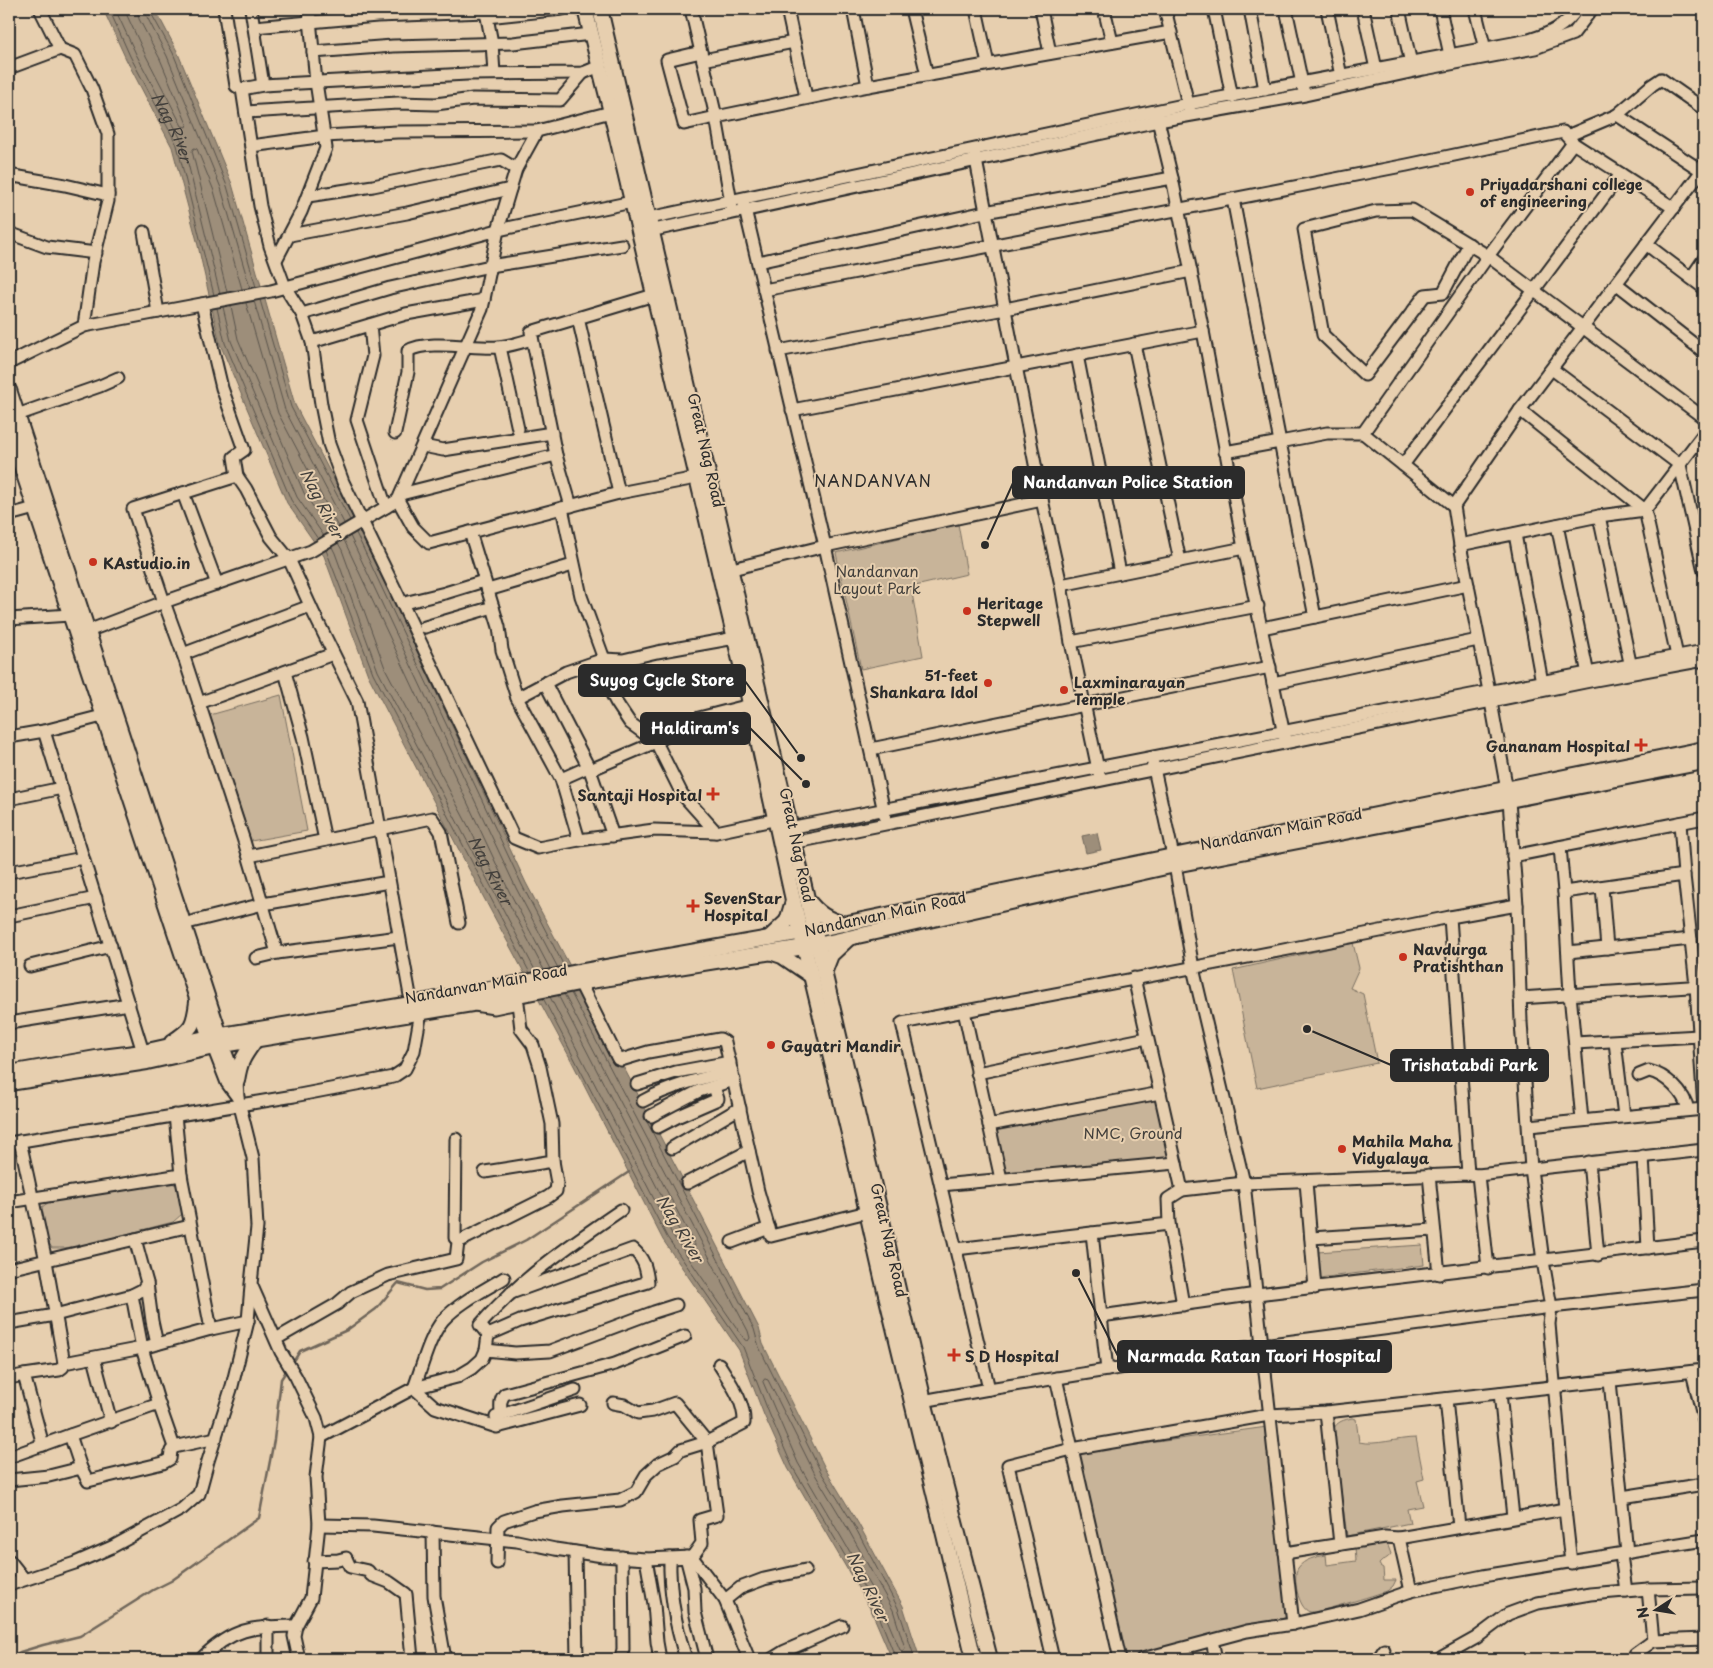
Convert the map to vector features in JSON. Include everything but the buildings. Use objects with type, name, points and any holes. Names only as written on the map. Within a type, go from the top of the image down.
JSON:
[{"type":"main road","name":"Great Nag Road","points":[[584,9],[600,66],[632,202],[644,226],[654,295],[696,478],[725,571],[735,638],[750,705],[783,823]]},
{"type":"main road","name":"Great Nag Road","points":[[600,9],[644,226],[788,844],[867,1212],[990,1659]]},
{"type":"main road","points":[[9,390],[41,506],[217,1041]]},
{"type":"main road","points":[[9,429],[41,506]]},
{"type":"main road","points":[[1508,795],[1704,749]]},
{"type":"main road","name":"Nandanvan Main Road","points":[[9,1083],[147,1062],[217,1041],[256,1039],[415,1010],[472,1004],[525,988],[770,946],[811,946],[1174,861],[1508,795],[1704,762]]},
{"type":"main road","points":[[770,946],[807,932],[844,924],[1174,861]]},
{"type":"main road","points":[[770,946],[800,900],[832,921],[844,924]]},
{"type":"main road","points":[[178,925],[198,999],[217,1041]]},
{"type":"main road","points":[[770,946],[782,956],[817,974],[831,955],[848,938]]},
{"type":"main road","name":"Great Nag Road","points":[[817,974],[918,1402],[974,1659]]},
{"type":"main road","points":[[9,1074],[102,1057],[217,1041],[322,1018],[415,1010],[525,988]]},
{"type":"main road","points":[[166,1047],[187,1032],[195,1020],[198,999]]},
{"type":"main road","points":[[237,1081],[242,1057],[256,1039]]},
{"type":"street","points":[[40,9],[60,49],[75,55],[92,89],[108,134],[108,195],[84,326]]},
{"type":"street","points":[[224,9],[236,86],[242,88],[264,85],[494,73],[583,73],[600,66]]},
{"type":"street","points":[[250,9],[264,85]]},
{"type":"street","points":[[276,260],[308,196],[326,148],[316,82],[309,9]]},
{"type":"street","points":[[254,27],[377,16],[562,9]]},
{"type":"street","points":[[691,9],[716,117],[733,214]]},
{"type":"street","points":[[787,9],[806,97]]},
{"type":"street","points":[[852,9],[868,86]]},
{"type":"street","points":[[911,9],[927,75]]},
{"type":"street","points":[[976,9],[988,64]]},
{"type":"street","points":[[1041,9],[1050,53]]},
{"type":"street","points":[[1104,9],[1112,42]]},
{"type":"street","points":[[1166,9],[1189,110]]},
{"type":"street","points":[[1214,9],[1232,97]]},
{"type":"street","points":[[1250,9],[1265,90]]},
{"type":"street","points":[[1286,9],[1305,95]]},
{"type":"street","points":[[1327,9],[1341,76]]},
{"type":"street","points":[[1363,9],[1374,73]]},
{"type":"street","points":[[1399,9],[1412,67]]},
{"type":"street","points":[[1440,9],[1450,55]]},
{"type":"street","points":[[1475,9],[1485,52]]},
{"type":"street","points":[[1534,43],[1558,29],[1571,18],[1577,9]]},
{"type":"street","points":[[1189,110],[1232,97],[1302,82],[1412,67],[1573,34],[1592,9]]},
{"type":"street","points":[[486,12],[492,43],[494,73]]},
{"type":"street","points":[[794,42],[667,60],[684,124],[806,97],[1170,32]]},
{"type":"street","points":[[313,52],[393,46],[542,40],[591,34]]},
{"type":"street","points":[[9,68],[60,49]]},
{"type":"street","points":[[1412,67],[1450,55],[1485,52]]},
{"type":"street","points":[[246,112],[398,102],[436,104],[473,99],[560,100],[583,73]]},
{"type":"street","points":[[644,226],[730,201],[973,149],[1189,110],[1305,95],[1374,73]]},
{"type":"street","points":[[1363,433],[1570,139],[1617,115],[1661,79],[1704,109]]},
{"type":"street","points":[[242,88],[260,206],[285,287],[302,314],[312,342],[329,444],[343,482],[514,838],[538,848],[579,840],[654,830],[716,832],[884,809],[1283,732],[1631,669],[1704,660]]},
{"type":"street","points":[[251,146],[325,136],[397,132],[537,131],[611,112]]},
{"type":"street","points":[[1454,506],[1520,410],[1703,169],[1617,115]]},
{"type":"street","points":[[644,226],[733,214],[976,161],[1157,116]]},
{"type":"street","points":[[1157,116],[1172,178],[1244,548],[1286,743]]},
{"type":"street","points":[[537,131],[516,169],[498,230],[482,310],[400,497],[413,527],[429,543],[619,493],[696,478]]},
{"type":"street","points":[[764,290],[1407,165],[1562,132],[1621,174],[1674,208]]},
{"type":"street","points":[[973,149],[1042,500],[1101,781]]},
{"type":"street","points":[[308,196],[373,186],[501,160],[516,169]]},
{"type":"street","points":[[1403,465],[1621,174]]},
{"type":"street","points":[[9,182],[14,176],[108,195]]},
{"type":"street","points":[[758,262],[985,212],[1172,178]]},
{"type":"street","points":[[290,235],[407,213],[510,189]]},
{"type":"street","points":[[743,198],[825,546],[887,825]]},
{"type":"street","points":[[1233,198],[1315,617]]},
{"type":"street","points":[[9,363],[84,326],[271,291],[498,230],[632,202]]},
{"type":"street","points":[[1469,244],[1442,293],[1425,294],[1365,375],[1323,335],[1304,229],[1376,211],[1412,210],[1469,244],[1488,256],[1704,418]]},
{"type":"street","points":[[9,232],[48,247],[96,253]]},
{"type":"street","points":[[144,232],[158,312]]},
{"type":"street","points":[[1646,244],[1704,288]]},
{"type":"street","points":[[302,314],[390,288],[490,266],[622,245]]},
{"type":"street","points":[[1691,278],[1704,259]]},
{"type":"street","points":[[778,352],[1191,271]]},
{"type":"street","points":[[1616,284],[1704,352]]},
{"type":"street","points":[[654,295],[531,332],[566,507],[573,565],[581,596],[604,659],[606,683],[630,723],[656,742],[682,794],[716,832]]},
{"type":"street","points":[[312,342],[406,314],[484,300]]},
{"type":"street","points":[[9,1378],[59,1370],[64,1367],[46,1261],[32,1198],[14,1142],[174,1115],[239,1101],[294,1096],[393,1077],[405,1069],[414,1051],[415,1010],[399,938],[357,701],[289,559],[271,537],[246,489],[237,476],[234,457],[244,450],[222,388],[204,304]]},
{"type":"street","points":[[578,318],[619,493]]},
{"type":"street","points":[[370,324],[373,356],[357,420],[386,507]]},
{"type":"street","points":[[792,410],[1203,331]]},
{"type":"street","points":[[395,433],[408,372],[408,351],[416,346],[500,347],[532,339]]},
{"type":"street","points":[[1134,344],[1180,561]]},
{"type":"street","points":[[500,347],[518,429]]},
{"type":"street","points":[[1077,356],[1120,574]]},
{"type":"street","points":[[1552,369],[1680,465],[1701,544],[1704,571]]},
{"type":"street","points":[[17,415],[118,378]]},
{"type":"street","points":[[1520,410],[1645,510],[1677,656]]},
{"type":"street","points":[[423,446],[443,450],[552,433]]},
{"type":"street","points":[[1225,452],[1327,433],[1363,433],[1454,506],[1508,795],[1517,905],[1520,998],[1531,1169],[1551,1308],[1549,1324],[1564,1509],[1571,1563]]},
{"type":"street","points":[[1460,545],[1599,516],[1645,510],[1704,434]]},
{"type":"street","points":[[82,633],[164,602],[311,551],[363,522],[400,497],[556,455]]},
{"type":"street","points":[[237,476],[133,509],[164,602],[184,654],[277,953]]},
{"type":"street","points":[[183,493],[217,584]]},
{"type":"street","points":[[725,571],[825,546],[1042,500]]},
{"type":"street","points":[[9,515],[41,506]]},
{"type":"street","points":[[1599,516],[1631,669]]},
{"type":"street","points":[[1557,525],[1589,677]]},
{"type":"street","points":[[470,532],[499,627],[502,650],[517,698],[561,779],[579,840]]},
{"type":"street","points":[[1515,534],[1543,686]]},
{"type":"street","points":[[1061,585],[1244,548]]},
{"type":"street","points":[[408,602],[573,565]]},
{"type":"street","points":[[1262,628],[1468,584]]},
{"type":"street","points":[[184,654],[310,606]]},
{"type":"street","points":[[1071,642],[1258,606]]},
{"type":"street","points":[[425,627],[492,607]]},
{"type":"street","points":[[9,619],[76,613]]},
{"type":"street","points":[[517,698],[566,672],[604,659],[623,660],[735,638]]},
{"type":"street","points":[[1273,683],[1478,640]]},
{"type":"street","points":[[1631,669],[1677,656],[1704,651]]},
{"type":"street","points":[[199,703],[333,654]]},
{"type":"street","points":[[871,748],[1270,668]]},
{"type":"street","points":[[285,672],[304,737],[325,840]]},
{"type":"street","points":[[545,682],[589,768],[613,836]]},
{"type":"street","points":[[788,844],[1286,743],[1490,696]]},
{"type":"street","points":[[561,779],[656,742],[699,718],[750,705]]},
{"type":"street","points":[[9,737],[44,731],[109,714]]},
{"type":"street","points":[[44,731],[143,1052]]},
{"type":"street","points":[[1152,757],[1174,861],[1193,968],[1244,1184],[1293,1624]]},
{"type":"street","points":[[9,799],[62,788]]},
{"type":"street","points":[[248,856],[432,818],[442,832],[459,924]]},
{"type":"street","points":[[1513,856],[1704,818]]},
{"type":"street","points":[[1680,823],[1691,939],[1700,986],[1699,1036],[1704,1113]]},
{"type":"street","points":[[1560,847],[1570,994],[1582,1120]]},
{"type":"street","points":[[9,872],[84,858]]},
{"type":"street","points":[[1564,892],[1684,875]]},
{"type":"street","points":[[178,925],[263,904],[389,882]]},
{"type":"street","points":[[1602,886],[1608,948]]},
{"type":"street","points":[[9,916],[96,898]]},
{"type":"street","points":[[989,1389],[902,1023],[1517,905]]},
{"type":"street","points":[[1450,917],[1473,1174],[1488,1268]]},
{"type":"street","points":[[256,958],[277,953],[399,938]]},
{"type":"street","points":[[1568,952],[1691,939]]},
{"type":"street","points":[[30,966],[111,946]]},
{"type":"street","points":[[1134,978],[1182,1190]]},
{"type":"street","points":[[582,979],[618,1059],[621,1060],[648,1052],[720,1039],[725,1042],[758,1191],[771,1236],[867,1212]]},
{"type":"street","points":[[1520,998],[1700,986]]},
{"type":"street","points":[[276,1339],[337,1304],[351,1292],[388,1275],[456,1259],[458,1242],[548,1197],[556,1191],[552,1124],[534,1045],[521,1029],[518,1003],[494,1008],[480,1007],[472,1004]]},
{"type":"street","points":[[9,1023],[129,1004]]},
{"type":"street","points":[[964,1011],[1001,1179]]},
{"type":"street","points":[[1575,1044],[1699,1036]]},
{"type":"street","points":[[978,1073],[1147,1038]]},
{"type":"street","points":[[9,1585],[75,1563],[112,1547],[182,1508],[200,1494],[232,1386],[248,1320],[258,1228],[253,1158],[239,1101],[237,1081],[217,1041]]},
{"type":"street","points":[[217,1041],[227,1083],[239,1101]]},
{"type":"street","points":[[1615,1042],[1624,1116]]},
{"type":"street","points":[[637,1084],[676,1072],[732,1071]]},
{"type":"street","points":[[651,1116],[699,1092],[714,1087],[732,1071]]},
{"type":"street","points":[[643,1101],[655,1094],[732,1071]]},
{"type":"street","points":[[1639,1075],[1648,1071],[1666,1078],[1684,1097],[1688,1110]]},
{"type":"street","points":[[658,1127],[718,1099],[714,1087]]},
{"type":"street","points":[[989,1125],[1160,1093]]},
{"type":"street","points":[[672,1148],[740,1108]]},
{"type":"street","points":[[1529,1126],[1704,1109]]},
{"type":"street","points":[[174,1115],[181,1175],[210,1329]]},
{"type":"street","points":[[455,1238],[456,1139]]},
{"type":"street","points":[[1183,1305],[1169,1224],[1168,1199],[1182,1190],[1244,1184],[1473,1174],[1704,1150]]},
{"type":"street","points":[[686,1183],[749,1151]]},
{"type":"street","points":[[1644,1156],[1648,1248]]},
{"type":"street","points":[[485,1172],[553,1161]]},
{"type":"street","points":[[1589,1162],[1598,1255]]},
{"type":"street","points":[[941,1185],[1176,1163]]},
{"type":"street","points":[[9,1202],[181,1175]]},
{"type":"street","points":[[1429,1175],[1439,1274]]},
{"type":"street","points":[[1306,1182],[1315,1288]]},
{"type":"street","points":[[321,1437],[414,1388],[457,1377],[472,1368],[482,1359],[486,1350],[488,1335],[480,1325],[498,1305],[575,1241],[621,1210]]},
{"type":"street","points":[[956,1249],[1169,1224]]},
{"type":"street","points":[[9,1269],[190,1226]]},
{"type":"street","points":[[732,1242],[769,1228]]},
{"type":"street","points":[[1311,1238],[1434,1230]]},
{"type":"street","points":[[1092,1233],[1107,1370]]},
{"type":"street","points":[[136,1239],[147,1283],[157,1344]]},
{"type":"street","points":[[1101,1316],[1257,1294],[1439,1274],[1704,1241]]},
{"type":"street","points":[[488,1335],[520,1321],[648,1282],[646,1266],[633,1249],[511,1293]]},
{"type":"street","points":[[414,1388],[429,1346],[442,1321],[464,1303],[504,1278]]},
{"type":"street","points":[[9,1323],[54,1315],[132,1295],[142,1290],[147,1283]]},
{"type":"street","points":[[251,1284],[281,1352],[296,1377],[316,1418],[321,1437],[316,1477],[319,1525],[310,1598],[296,1626],[294,1636],[299,1659]]},
{"type":"street","points":[[918,1402],[1262,1345],[1704,1290]]},
{"type":"street","points":[[132,1295],[142,1348],[174,1447]]},
{"type":"street","points":[[486,1350],[515,1353],[550,1351],[676,1305]]},
{"type":"street","points":[[64,1363],[142,1348],[248,1320]]},
{"type":"street","points":[[501,1415],[502,1398],[505,1394],[615,1364],[685,1336]]},
{"type":"street","points":[[94,1358],[110,1422]]},
{"type":"street","points":[[497,1563],[498,1527],[504,1521],[534,1511],[620,1500],[636,1492],[646,1475],[658,1464],[675,1456],[681,1450],[707,1442],[744,1423],[745,1414],[719,1364]]},
{"type":"street","points":[[1053,1659],[1008,1464],[1072,1449],[1269,1415],[1326,1412],[1704,1370]]},
{"type":"street","points":[[1692,1372],[1704,1420]]},
{"type":"street","points":[[24,1375],[43,1445]]},
{"type":"street","points":[[1056,1378],[1120,1659]]},
{"type":"street","points":[[1610,1381],[1622,1497],[1626,1591]]},
{"type":"street","points":[[414,1388],[435,1407],[497,1427],[580,1405]]},
{"type":"street","points":[[482,1422],[575,1390]]},
{"type":"street","points":[[1500,1393],[1513,1517]]},
{"type":"street","points":[[1446,1399],[1459,1528]]},
{"type":"street","points":[[319,1525],[373,1526],[433,1532],[517,1541],[575,1552],[622,1557],[646,1559],[689,1557],[702,1543],[700,1520],[717,1515],[707,1442],[675,1403],[653,1411],[638,1413],[624,1405],[613,1403]]},
{"type":"street","points":[[9,1457],[159,1404]]},
{"type":"street","points":[[1326,1412],[1340,1544]]},
{"type":"street","points":[[70,1435],[81,1468],[88,1481],[163,1463],[170,1459],[171,1451],[174,1447],[216,1438]]},
{"type":"street","points":[[9,1480],[49,1476],[81,1468]]},
{"type":"street","points":[[1622,1497],[1704,1484]]},
{"type":"street","points":[[1285,1553],[1384,1538],[1399,1538],[1564,1509]]},
{"type":"street","points":[[433,1532],[434,1596],[444,1659]]},
{"type":"street","points":[[1399,1538],[1411,1591]]},
{"type":"street","points":[[1142,1659],[1181,1655],[1212,1641],[1247,1631],[1293,1624],[1359,1609],[1411,1591],[1483,1576],[1704,1540]]},
{"type":"street","points":[[575,1552],[577,1659]]},
{"type":"street","points":[[621,1659],[623,1649],[622,1557]]},
{"type":"street","points":[[689,1557],[725,1600],[749,1659]]},
{"type":"street","points":[[689,1557],[694,1588],[695,1612],[707,1659]]},
{"type":"street","points":[[314,1561],[346,1558],[350,1567],[368,1571],[371,1575],[389,1582],[406,1594],[412,1659]]},
{"type":"street","points":[[670,1558],[669,1572],[676,1616],[686,1659]]},
{"type":"street","points":[[646,1559],[654,1604],[660,1659]]},
{"type":"street","points":[[9,1560],[24,1579]]},
{"type":"street","points":[[725,1600],[740,1588],[764,1579],[805,1570]]},
{"type":"street","points":[[1442,1659],[1476,1638],[1508,1614],[1538,1603],[1590,1594],[1648,1589],[1704,1588]]},
{"type":"street","points":[[1648,1589],[1653,1641]]},
{"type":"street","points":[[200,1659],[235,1633],[258,1626],[296,1626]]},
{"type":"street","points":[[268,1626],[268,1659]]},
{"type":"street","points":[[772,1659],[785,1651],[842,1626]]},
{"type":"street","points":[[1633,1659],[1635,1654],[1653,1641],[1704,1639]]},
{"type":"street","points":[[1212,1641],[1216,1659]]},
{"type":"green space","name":"Nandanvan Layout Park","points":[[958,524],[967,574],[911,587],[923,656],[861,669],[836,553]]},
{"type":"green space","points":[[281,695],[307,831],[251,841],[210,715]]},
{"type":"green space","points":[[1353,943],[1359,968],[1350,988],[1363,994],[1377,1063],[1257,1088],[1233,970]]},
{"type":"green space","name":"NMC, Ground","points":[[1156,1098],[1169,1159],[1005,1175],[996,1129]]},
{"type":"green space","points":[[170,1182],[178,1186],[183,1208],[182,1214],[173,1222],[80,1246],[52,1248],[43,1228],[42,1207],[52,1200]]},
{"type":"green space","points":[[1422,1245],[1424,1265],[1319,1278],[1317,1252]]},
{"type":"green space","points":[[1352,1418],[1356,1419],[1359,1442],[1372,1443],[1416,1438],[1424,1479],[1417,1481],[1423,1506],[1407,1509],[1410,1523],[1347,1536],[1333,1430],[1339,1423]]},
{"type":"green space","points":[[1267,1427],[1289,1617],[1223,1632],[1131,1659],[1122,1659],[1076,1453]]},
{"type":"green space","points":[[1387,1543],[1391,1554],[1379,1564],[1383,1568],[1384,1580],[1396,1580],[1393,1586],[1387,1591],[1334,1607],[1314,1612],[1306,1610],[1299,1599],[1296,1585],[1296,1572],[1304,1562],[1326,1555],[1327,1565],[1356,1561],[1355,1547]]},
{"type":"water","name":"Nag River","points":[[103,9],[155,9],[177,51],[232,184],[295,405],[354,518],[526,883],[759,1328],[763,1344],[826,1470],[858,1523],[903,1606],[920,1659],[892,1659],[871,1610],[788,1468],[764,1415],[739,1350],[663,1240],[569,1056],[368,675],[324,556],[287,503],[220,344],[197,241],[172,147],[126,59]]},
{"type":"water","points":[[1097,833],[1101,850],[1086,853],[1082,836]]},
{"type":"waterway","points":[[292,1364],[300,1351],[347,1330],[376,1309],[398,1283],[425,1290],[440,1289],[482,1262],[526,1240],[629,1172]]},
{"type":"waterway","points":[[9,1659],[20,1652],[80,1636],[153,1590],[171,1581],[259,1518],[274,1440],[281,1379],[287,1370]]},
{"type":"place","name":"Priyadarshani college of engineering","points":[[1470,192]]},
{"type":"place","name":"Nandanvan Police Station","points":[[985,545]]},
{"type":"place","name":"KAstudio.in","points":[[93,562]]},
{"type":"place","name":"Heritage Stepwell","points":[[967,611]]},
{"type":"place","name":"51-feet Shankara Idol","points":[[988,683]]},
{"type":"place","name":"Laxminarayan Temple","points":[[1064,690]]},
{"type":"place","name":"Gananam Hospital","points":[[1641,745]]},
{"type":"place","name":"Suyog Cycle Store","points":[[801,758]]},
{"type":"place","name":"Haldiram's","points":[[806,784]]},
{"type":"place","name":"Santaji Hospital","points":[[713,794]]},
{"type":"place","name":"SevenStar Hospital","points":[[693,906]]},
{"type":"place","name":"Navdurga Pratishthan","points":[[1403,957]]},
{"type":"place","name":"Trishatabdi Park","points":[[1307,1029]]},
{"type":"place","name":"Gayatri Mandir","points":[[771,1045]]},
{"type":"place","name":"Mahila Maha Vidyalaya","points":[[1342,1149]]},
{"type":"place","name":"Narmada Ratan Taori Hospital","points":[[1076,1273]]},
{"type":"place","name":"S D Hospital","points":[[954,1355]]},
{"type":"district","name":"NANDANVAN","points":[[873,480]]}]
